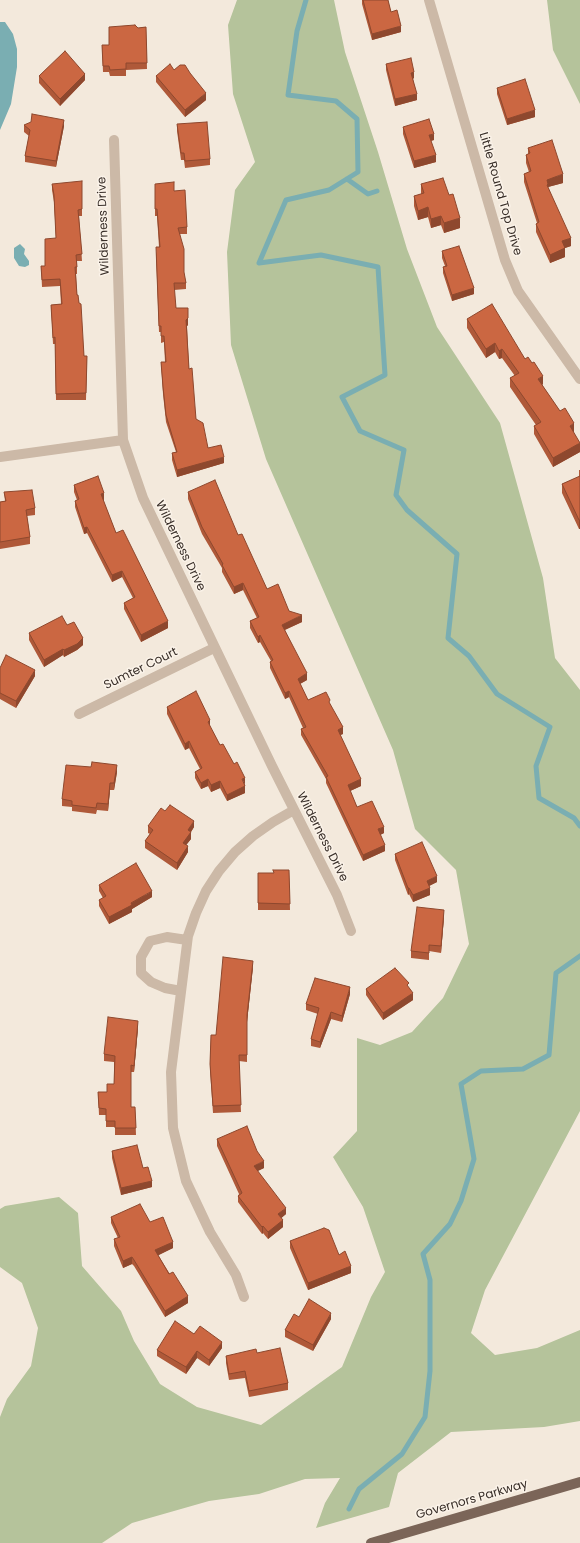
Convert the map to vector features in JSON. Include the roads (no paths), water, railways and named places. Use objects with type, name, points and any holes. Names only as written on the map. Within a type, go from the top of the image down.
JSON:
[{"type":"main road","name":"Governors Parkway","points":[[372,1543],[580,1482]]},
{"type":"street","name":"Little Round Top Drive","points":[[430,0],[505,260],[518,291],[580,379]]},
{"type":"street","name":"Wilderness Drive","points":[[114,140],[123,440],[143,498],[214,648],[337,895],[351,931]]},
{"type":"street","points":[[0,457],[123,440]]},
{"type":"street","name":"Sumter Court","points":[[79,714],[214,648]]},
{"type":"street","points":[[244,1296],[232,1268],[197,1207],[186,1181],[178,1155],[172,1114],[171,1072],[187,940],[196,913],[206,891],[219,871],[235,852],[272,822],[294,810]]},
{"type":"street","points":[[181,991],[165,988],[151,982],[141,973],[141,957],[150,941],[167,937],[187,940]]},
{"type":"water","points":[[0,22],[5,22],[13,34],[17,49],[17,67],[11,104],[0,130]]},
{"type":"water","points":[[20,244],[25,249],[24,254],[29,261],[29,265],[25,267],[19,266],[14,258],[14,248]]},
{"type":"waterway","points":[[306,0],[297,31],[288,95],[336,101],[357,119],[358,172],[329,190],[286,200],[259,263],[321,255],[378,267],[385,375],[342,397],[360,431],[404,450],[396,495],[407,510],[457,554],[448,638],[469,656],[497,694],[550,727],[536,766],[539,798],[574,818],[580,826]]},
{"type":"waterway","points":[[347,179],[368,194],[377,191]]},
{"type":"waterway","points":[[349,1509],[359,1489],[402,1454],[425,1417],[430,1371],[430,1280],[423,1254],[450,1224],[461,1201],[474,1159],[461,1084],[481,1071],[523,1069],[549,1055],[556,973],[580,956]]}]
